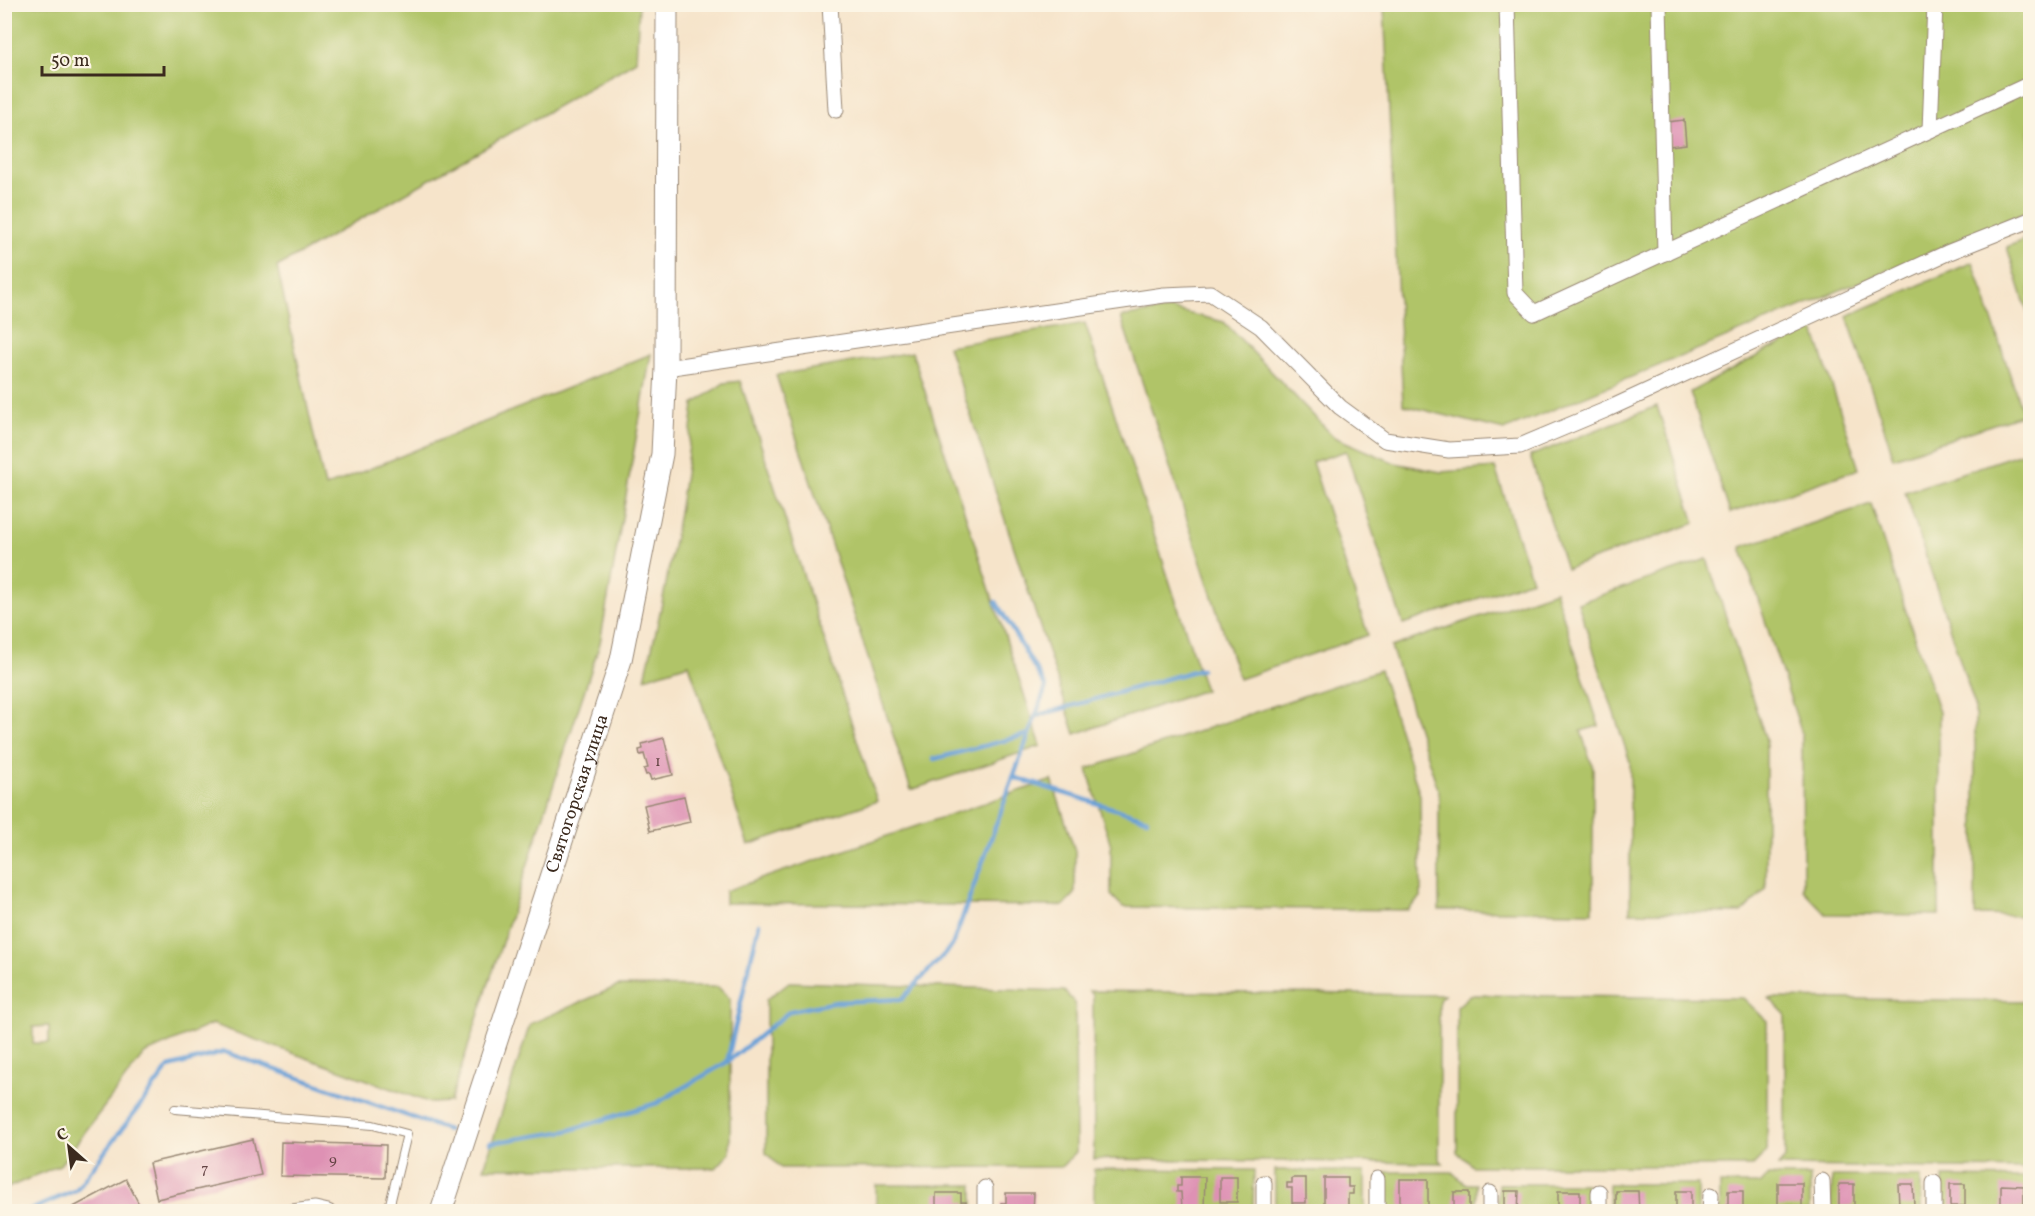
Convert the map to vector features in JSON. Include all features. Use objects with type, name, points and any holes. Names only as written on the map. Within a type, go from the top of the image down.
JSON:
[{"type":"street","name":"Святогорская улица","points":[[441,1212],[621,660],[662,454],[666,368],[667,4]]},
{"type":"street","points":[[830,4],[836,110]]},
{"type":"street","points":[[1507,4],[1515,292],[1534,313],[2031,84]]},
{"type":"street","points":[[1659,4],[1665,253]]},
{"type":"street","points":[[1930,130],[1935,4]]},
{"type":"street","points":[[666,368],[1164,295],[1210,293],[1261,327],[1340,407],[1385,440],[1449,450],[1520,446],[1619,404],[1947,253],[2031,220]]},
{"type":"street","points":[[1377,1179],[1377,1212]]},
{"type":"street","points":[[1822,1181],[1822,1212]]},
{"type":"street","points":[[1264,1183],[1264,1212]]},
{"type":"street","points":[[1934,1183],[1934,1212]]},
{"type":"street","points":[[985,1188],[985,1212]]},
{"type":"street","points":[[1599,1192],[1599,1212]]},
{"type":"street","points":[[1490,1193],[1490,1212]]},
{"type":"street","points":[[1710,1212],[1711,1194]]},
{"type":"street","points":[[292,1212],[315,1209],[328,1212]]},
{"type":"lane","points":[[175,1109],[373,1125],[407,1134],[388,1212]]},
{"type":"green space","points":[[4,5],[639,5],[636,61],[277,267],[325,487],[651,354],[600,643],[450,1102],[431,1103],[212,1024],[144,1054],[60,1165],[5,1189]],"holes":[[[49,1026],[49,1043],[33,1043],[33,1027]]]},
{"type":"green space","points":[[1384,5],[2030,5],[2030,211],[1504,430],[1403,405]]},
{"type":"green space","points":[[2030,237],[2030,320],[2007,247]]},
{"type":"green space","points":[[1973,262],[2023,414],[1894,458],[1847,316]]},
{"type":"green space","points":[[1170,309],[1224,322],[1334,437],[1395,463],[1441,472],[1495,468],[1532,580],[1403,624],[1346,451],[1312,462],[1368,635],[1239,679],[1121,317]]},
{"type":"green space","points":[[1085,323],[1205,690],[1075,734],[948,346]]},
{"type":"green space","points":[[1814,330],[1859,469],[1730,513],[1690,392],[1770,349]]},
{"type":"green space","points":[[912,352],[1041,746],[911,790],[776,375]]},
{"type":"green space","points":[[740,381],[877,801],[748,845],[689,664],[645,678],[674,542],[694,404],[724,383]]},
{"type":"green space","points":[[1657,406],[1695,523],[1566,569],[1530,456]]},
{"type":"green space","points":[[2030,450],[2030,916],[1975,915],[1975,706],[1905,492]]},
{"type":"green space","points":[[1871,504],[1939,712],[1939,915],[1826,914],[1803,890],[1802,734],[1741,547]]},
{"type":"green space","points":[[1707,559],[1766,740],[1766,889],[1742,913],[1630,912],[1630,762],[1578,603]]},
{"type":"green space","points":[[1555,591],[1599,726],[1581,731],[1593,768],[1593,912],[1439,910],[1439,792],[1391,647]]},
{"type":"green space","points":[[1380,670],[1420,795],[1421,897],[1408,910],[1123,907],[1111,895],[1111,845],[1087,769]]},
{"type":"green space","points":[[1052,780],[1075,851],[1075,894],[1063,906],[725,903],[725,891]]},
{"type":"green space","points":[[789,982],[1064,991],[1075,1003],[1076,1152],[1061,1167],[781,1168],[766,1153],[766,1000]]},
{"type":"green space","points":[[618,986],[718,987],[730,999],[730,1153],[716,1168],[484,1168],[530,1024]]},
{"type":"green space","points":[[1089,991],[1444,995],[1439,1000],[1439,1159],[1443,1163],[1094,1159],[1093,995]]},
{"type":"green space","points":[[1470,995],[1743,998],[1767,1021],[1767,1151],[1752,1166],[1472,1166],[1457,1152],[1457,1007]]},
{"type":"green space","points":[[1769,998],[2030,1001],[2030,1169],[1778,1166],[1785,1158],[1785,1014]]},
{"type":"green space","points":[[1094,1169],[1254,1170],[1253,1211],[1094,1212]]},
{"type":"green space","points":[[1275,1170],[1365,1172],[1365,1211],[1275,1212]]},
{"type":"green space","points":[[1386,1172],[1452,1172],[1465,1184],[1476,1184],[1476,1211],[1386,1212]]},
{"type":"green space","points":[[1768,1176],[1810,1176],[1810,1211],[1720,1212],[1720,1184],[1760,1184]]},
{"type":"green space","points":[[1832,1176],[1921,1177],[1921,1211],[1831,1212]]},
{"type":"green space","points":[[1943,1177],[2030,1178],[2030,1211],[1943,1212]]},
{"type":"green space","points":[[1498,1184],[1587,1184],[1587,1211],[1498,1212]]},
{"type":"green space","points":[[1609,1184],[1698,1184],[1698,1211],[1609,1212]]},
{"type":"green space","points":[[876,1185],[973,1185],[973,1211],[876,1212]]},
{"type":"building","points":[[1684,120],[1686,144],[1670,146],[1667,122]]},
{"type":"building","points":[[664,738],[673,775],[651,780],[644,769],[648,768],[644,754],[640,755],[639,750],[643,749],[642,744]]},
{"type":"building","points":[[684,796],[690,822],[650,831],[644,805]]},
{"type":"building","points":[[253,1139],[261,1175],[157,1199],[149,1163]]},
{"type":"building","points":[[281,1142],[386,1145],[385,1178],[280,1176]]},
{"type":"building","points":[[1181,1177],[1205,1177],[1204,1209],[1182,1209],[1181,1192],[1177,1192],[1177,1186],[1181,1186]]},
{"type":"building","points":[[1220,1177],[1237,1177],[1237,1202],[1220,1202]]},
{"type":"building","points":[[1292,1178],[1306,1178],[1306,1203],[1292,1203],[1292,1188],[1287,1188],[1287,1183],[1292,1183]]},
{"type":"building","points":[[1324,1178],[1348,1178],[1348,1187],[1353,1187],[1353,1194],[1348,1194],[1348,1208],[1324,1208]]},
{"type":"building","points":[[126,1179],[142,1210],[139,1212],[64,1212]]},
{"type":"building","points":[[1400,1179],[1428,1179],[1428,1207],[1400,1207]]},
{"type":"building","points":[[1778,1183],[1802,1183],[1802,1207],[1778,1207]]},
{"type":"building","points":[[1839,1184],[1854,1184],[1854,1206],[1839,1206]]},
{"type":"building","points":[[1898,1184],[1913,1184],[1914,1206],[1899,1206]]},
{"type":"building","points":[[1950,1184],[1965,1184],[1965,1206],[1950,1206]]},
{"type":"building","points":[[2001,1185],[2024,1186],[2024,1208],[2001,1208]]},
{"type":"building","points":[[1505,1191],[1519,1191],[1518,1212],[1505,1212]]},
{"type":"building","points":[[1558,1191],[1580,1191],[1580,1212],[1558,1212]]},
{"type":"building","points":[[1616,1191],[1638,1191],[1639,1212],[1616,1212]]},
{"type":"building","points":[[1676,1191],[1691,1191],[1691,1212],[1676,1212]]},
{"type":"building","points":[[1728,1191],[1743,1191],[1743,1212],[1728,1212]]},
{"type":"building","points":[[1454,1192],[1469,1192],[1469,1208],[1454,1208]]},
{"type":"building","points":[[936,1193],[961,1193],[961,1202],[966,1202],[966,1209],[961,1209],[961,1212],[936,1212]]},
{"type":"building","points":[[1006,1193],[1034,1193],[1033,1212],[1001,1210],[1001,1203],[1006,1203]]},
{"type":"building","points":[[1119,1208],[1135,1208],[1135,1212],[1119,1212]]},
{"type":"waterway","points":[[490,1143],[567,1131],[657,1103],[727,1062],[790,1011],[836,1002],[902,999],[952,946],[1046,687],[996,602]]},
{"type":"waterway","points":[[1036,716],[1201,669]]},
{"type":"waterway","points":[[934,759],[1029,734]]},
{"type":"waterway","points":[[1013,777],[1147,819]]},
{"type":"waterway","points":[[727,1062],[759,924]]},
{"type":"waterway","points":[[26,1212],[76,1190],[169,1067],[225,1052],[448,1130]]}]
